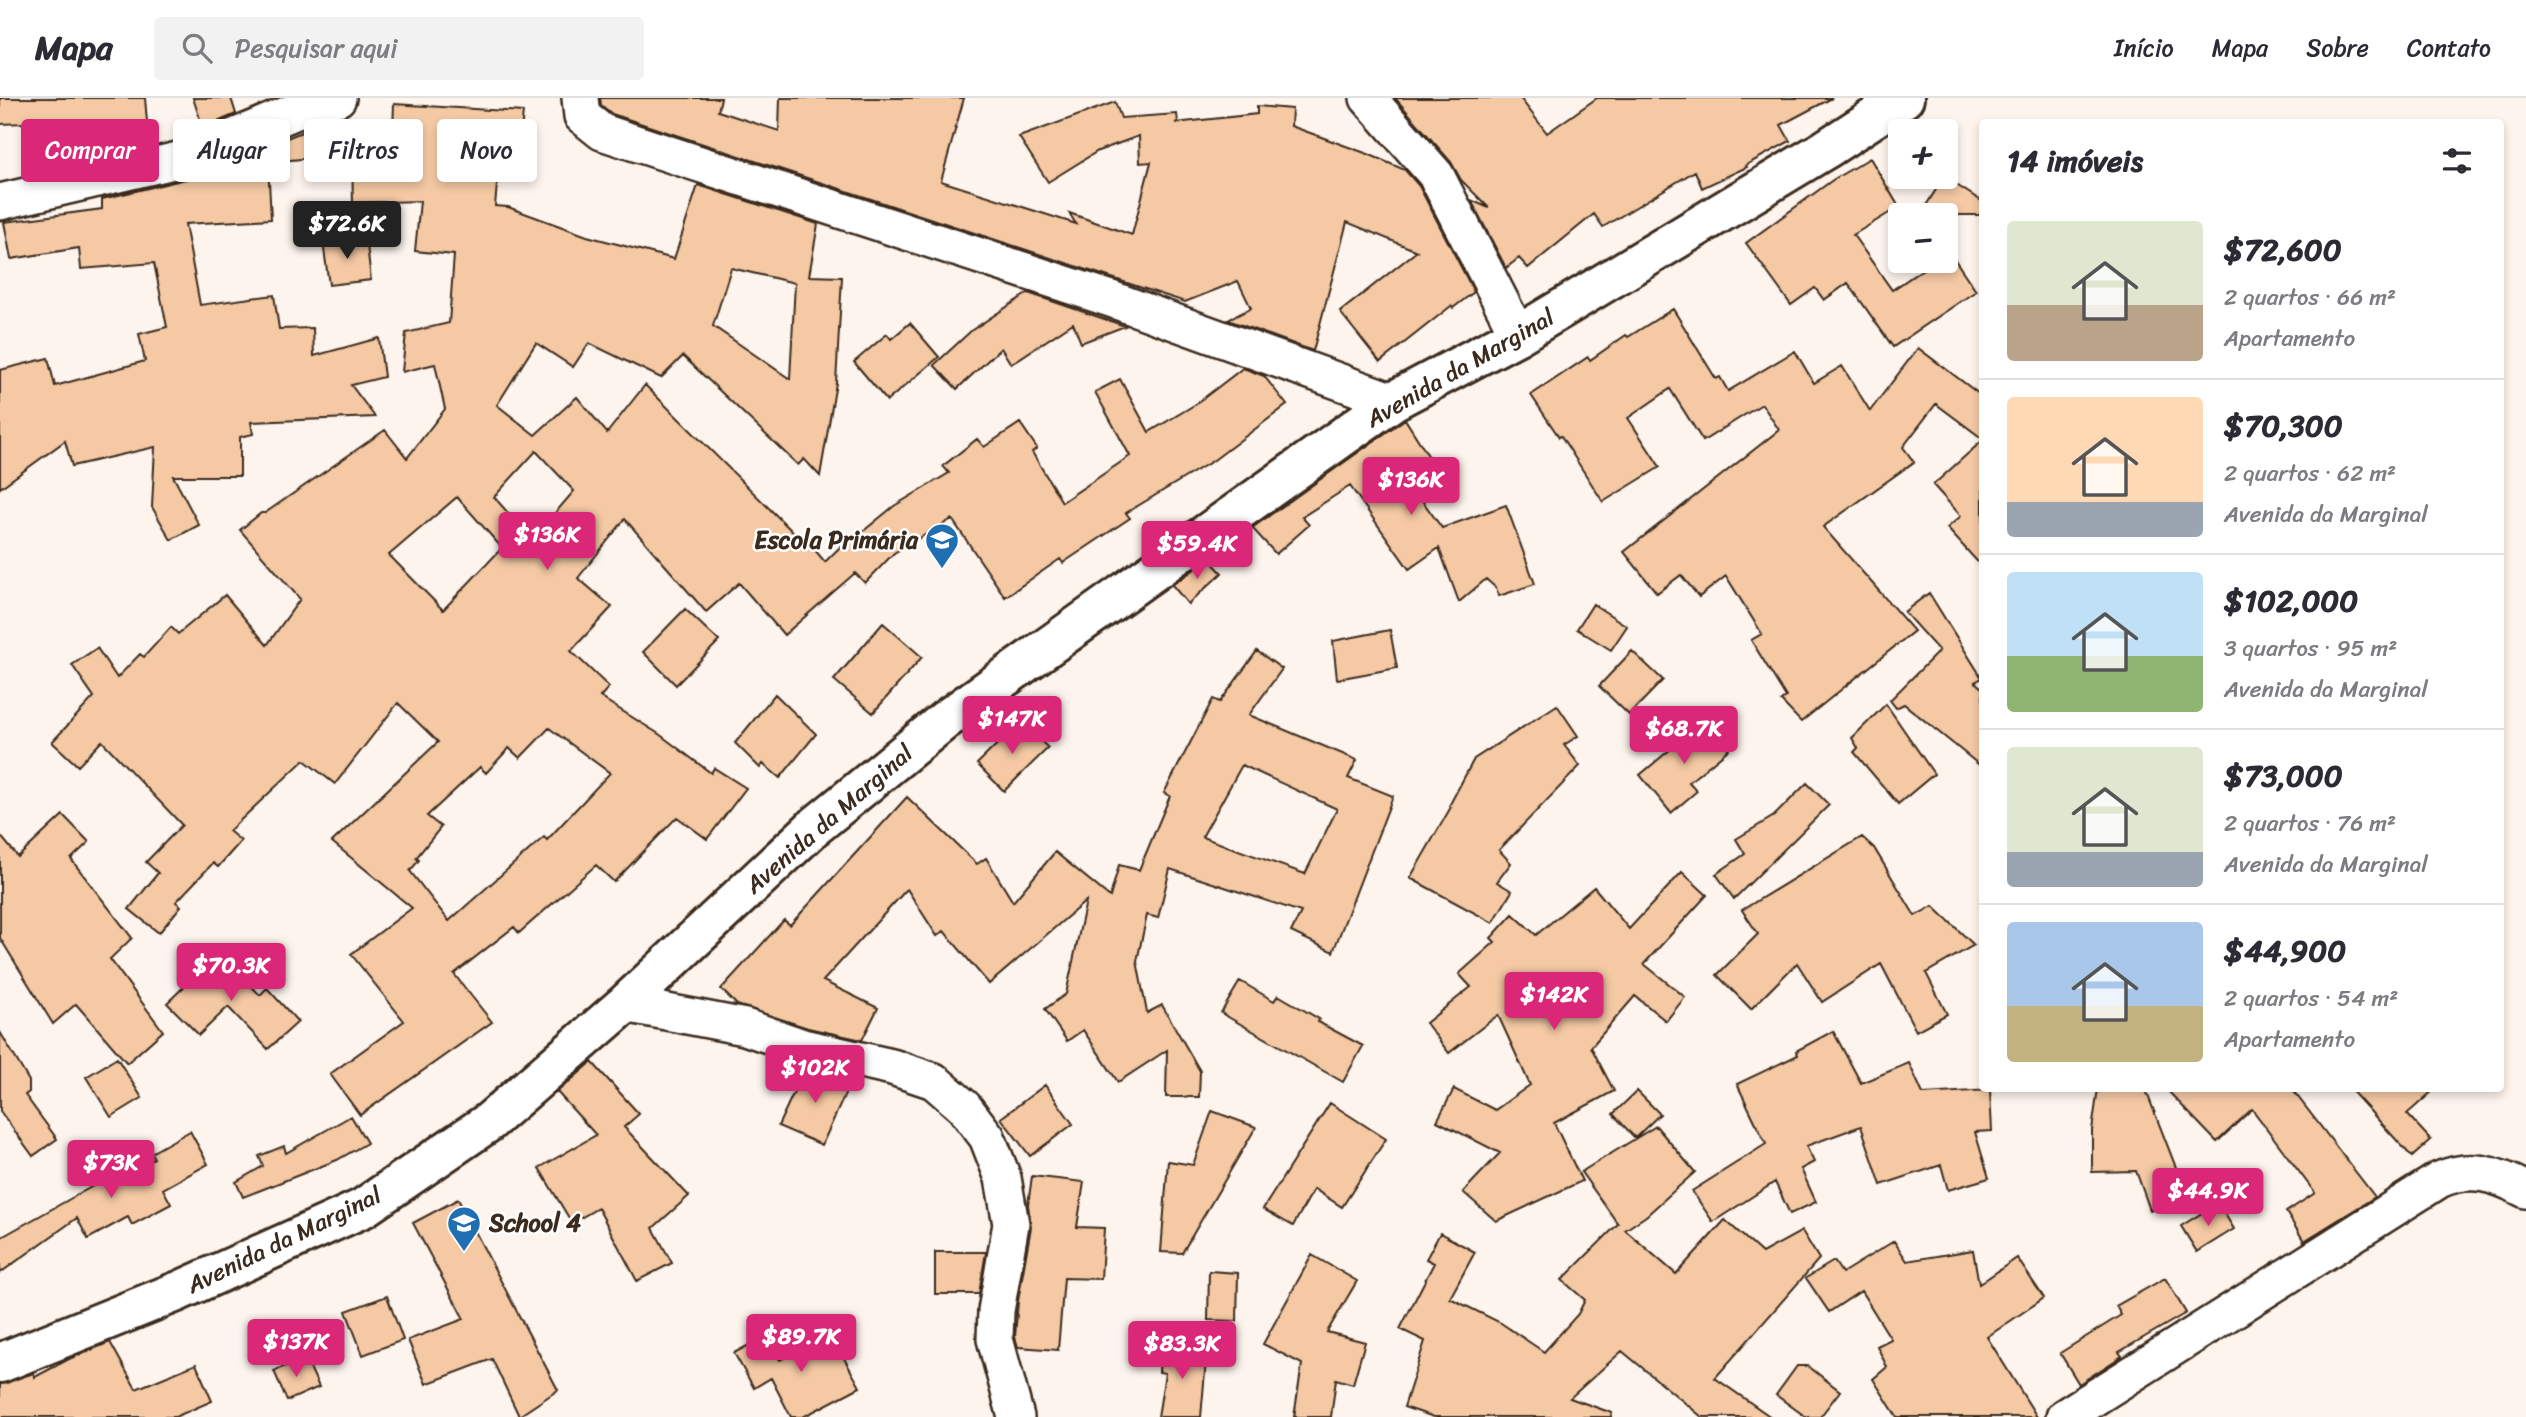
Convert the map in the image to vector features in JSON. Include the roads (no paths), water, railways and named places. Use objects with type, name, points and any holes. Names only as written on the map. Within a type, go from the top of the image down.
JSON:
[{"type":"street","points":[[0,202],[183,159],[299,103],[338,98]]},
{"type":"street","points":[[580,98],[582,116],[602,132],[1111,299],[1394,401]]},
{"type":"street","points":[[1368,98],[1436,175],[1518,335]]},
{"type":"street","name":"Avenida da Marginal","points":[[0,1363],[179,1291],[363,1208],[489,1122],[625,1004],[814,827],[945,720],[1394,401],[1518,335],[1826,149],[1904,98]]},
{"type":"street","points":[[625,1004],[745,1027],[803,1047],[891,1067],[934,1081],[964,1107],[987,1137],[1003,1178],[1011,1224],[996,1311],[995,1339],[1016,1417]]},
{"type":"street","points":[[2064,1417],[2439,1180],[2457,1172],[2476,1171],[2504,1178],[2526,1190]]},
{"type":"place","name":"Escola Primária","points":[[942,570]]},
{"type":"place","name":"School 4","points":[[464,1253]]}]
